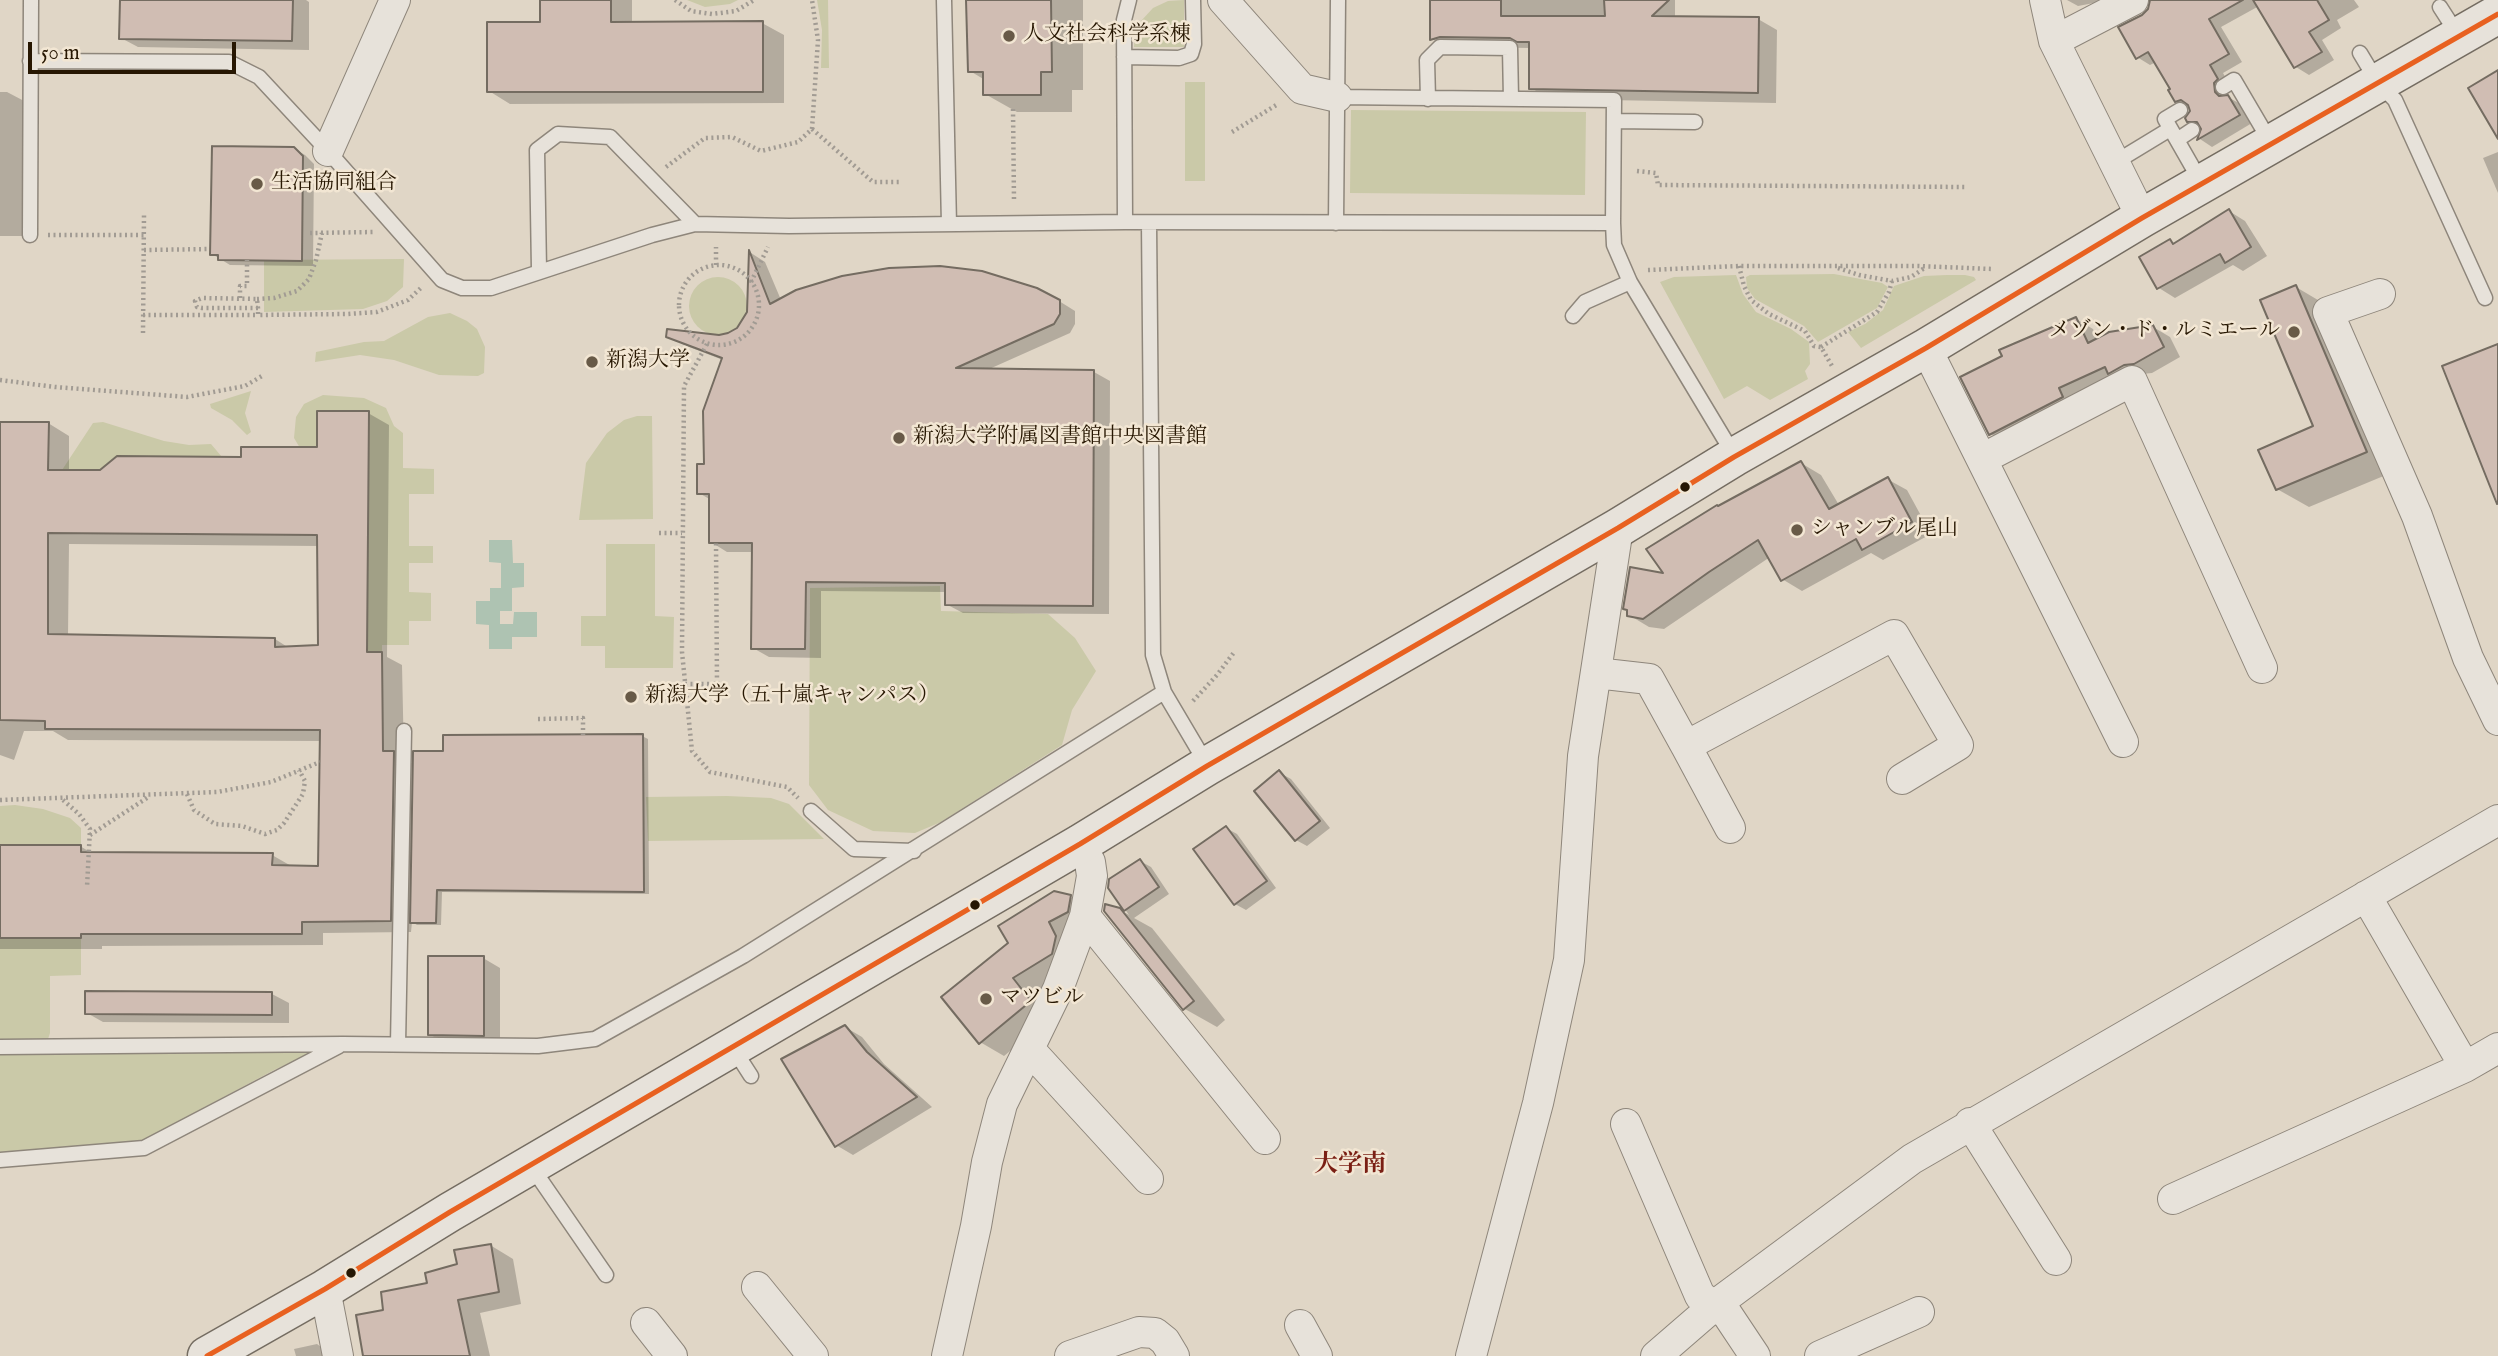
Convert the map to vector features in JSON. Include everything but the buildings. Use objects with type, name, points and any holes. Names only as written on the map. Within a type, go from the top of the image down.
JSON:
[{"type":"street","points":[[328,151],[395,0]]},
{"type":"street","points":[[1223,0],[1302,89],[1337,97]]},
{"type":"street","points":[[2045,0],[2054,41],[2142,218]]},
{"type":"street","points":[[2054,41],[2133,0]]},
{"type":"street","points":[[207,1356],[326,1289],[531,1165],[741,1062],[1080,844],[1208,766],[2272,144],[2369,68],[2450,21],[2498,14]]},
{"type":"street","points":[[2380,294],[2328,312],[2417,516],[2468,658],[2498,720]]},
{"type":"street","points":[[1926,348],[2123,742]]},
{"type":"street","points":[[1982,459],[2132,381],[2262,668]]},
{"type":"street","points":[[1471,1356],[1538,1102],[1569,960],[1583,756],[1618,528]]},
{"type":"street","points":[[1686,746],[1894,635],[1958,745],[1902,779]]},
{"type":"street","points":[[1596,673],[1649,679],[1730,828]]},
{"type":"street","points":[[1656,1356],[1716,1305],[1912,1159],[1970,1123],[2498,820]]},
{"type":"street","points":[[947,1356],[976,1226],[987,1162],[1002,1104],[1058,989],[1086,916],[1092,876],[1090,862],[1080,844]]},
{"type":"street","points":[[2366,896],[2465,1067]]},
{"type":"street","points":[[1086,916],[1265,1139]]},
{"type":"street","points":[[2174,1199],[2465,1067],[2498,1048]]},
{"type":"street","points":[[1029,1049],[1148,1179]]},
{"type":"street","points":[[1970,1123],[2056,1260]]},
{"type":"street","points":[[1626,1124],[1700,1296],[1727,1314],[1755,1356]]},
{"type":"street","points":[[757,1287],[813,1356]]},
{"type":"street","points":[[326,1289],[338,1356]]},
{"type":"street","points":[[1820,1356],[1919,1312]]},
{"type":"street","points":[[646,1323],[672,1356]]},
{"type":"street","points":[[1300,1325],[1317,1356]]},
{"type":"street","points":[[1070,1356],[1139,1332],[1155,1333],[1166,1341],[1174,1356]]},
{"type":"lane","points":[[30,235],[31,0]]},
{"type":"lane","points":[[944,0],[949,224]]},
{"type":"lane","points":[[1125,222],[1124,20],[1129,0]]},
{"type":"lane","points":[[1124,57],[1179,58],[1191,54],[1194,44],[1193,0]]},
{"type":"lane","points":[[1336,223],[1338,0]]},
{"type":"lane","points":[[1428,99],[1427,60],[1440,47],[1510,48],[1511,99]]},
{"type":"lane","points":[[30,61],[229,62],[259,78],[328,151],[442,280],[462,288],[491,288],[652,234],[695,225],[1613,223]]},
{"type":"lane","points":[[2369,68],[2395,100],[2485,298]]},
{"type":"lane","points":[[2223,87],[2234,80],[2240,102],[2272,144]]},
{"type":"lane","points":[[1337,97],[1614,100],[1614,245],[1628,276],[1734,457]]},
{"type":"lane","points":[[2180,110],[2165,119],[2202,183]]},
{"type":"lane","points":[[1614,121],[1695,122]]},
{"type":"lane","points":[[2114,163],[2174,134],[2192,130]]},
{"type":"lane","points":[[539,270],[537,150],[558,134],[610,137],[695,225]]},
{"type":"lane","points":[[1149,223],[1153,655],[1164,692],[1208,766]]},
{"type":"lane","points":[[1573,316],[1585,302],[1628,276]]},
{"type":"lane","points":[[0,1047],[343,1044],[538,1046],[595,1038],[743,956],[1164,692]]},
{"type":"lane","points":[[398,1045],[404,731]]},
{"type":"lane","points":[[811,811],[854,849],[915,850]]},
{"type":"lane","points":[[0,1160],[144,1148],[343,1044]]},
{"type":"lane","points":[[531,1165],[606,1275]]},
{"type":"path","points":[[675,0],[691,11],[712,14],[736,11],[754,0]]},
{"type":"path","points":[[651,177],[705,138],[732,137],[761,151],[798,142],[812,129],[818,40],[812,0]]},
{"type":"path","points":[[1232,132],[1302,89]]},
{"type":"path","points":[[1013,109],[1014,200],[1022,200]]},
{"type":"path","points":[[812,129],[873,182],[899,182]]},
{"type":"path","points":[[1637,171],[1656,173],[1658,185],[1965,187]]},
{"type":"path","points":[[143,333],[144,215]]},
{"type":"path","points":[[310,233],[374,232]]},
{"type":"path","points":[[258,308],[202,308],[195,305],[195,301],[202,298],[274,298],[297,291],[309,279],[322,233]]},
{"type":"path","points":[[58,236],[144,235]]},
{"type":"path","points":[[716,247],[716,265]]},
{"type":"path","points":[[751,282],[768,247]]},
{"type":"path","points":[[144,250],[210,249]]},
{"type":"path","points":[[240,298],[240,286],[247,286],[247,260]]},
{"type":"path","points":[[724,265],[737,269],[751,282],[759,301],[759,314],[754,326],[745,336],[720,346],[707,344],[685,329],[679,317],[678,303],[681,290],[698,270],[724,265]]},
{"type":"path","points":[[1739,266],[1751,300],[1769,314],[1805,331],[1814,346],[1821,347],[1877,312],[1892,281]]},
{"type":"path","points":[[1628,276],[1739,266],[1927,266],[1996,269]]},
{"type":"path","points":[[1835,266],[1859,275],[1892,281],[1910,277],[1927,266]]},
{"type":"path","points":[[143,315],[377,312],[408,300],[425,284]]},
{"type":"path","points":[[257,299],[258,315]]},
{"type":"path","points":[[707,344],[684,386],[682,652],[692,751],[710,772],[787,787],[811,811]]},
{"type":"path","points":[[1821,347],[1836,373]]},
{"type":"path","points":[[0,380],[187,397],[245,386],[262,376]]},
{"type":"path","points":[[659,533],[682,533]]},
{"type":"path","points":[[685,684],[717,684],[716,543]]},
{"type":"path","points":[[1177,714],[1199,697],[1235,651]]},
{"type":"path","points":[[538,719],[583,718],[583,735]]},
{"type":"path","points":[[0,800],[217,793],[271,782],[320,762]]},
{"type":"path","points":[[187,794],[194,810],[215,824],[242,826],[265,834],[284,823],[303,794],[305,780],[299,770]]},
{"type":"path","points":[[90,835],[124,810],[151,795]]},
{"type":"path","points":[[62,799],[79,814],[90,829],[87,887]]},
{"type":"shaded area","points":[[687,0],[738,0],[730,4],[705,7]]},
{"type":"shaded area","points":[[817,0],[828,0],[829,68],[821,68],[822,30]]},
{"type":"shaded area","points":[[1184,0],[1184,47],[1134,47],[1135,33],[1141,21],[1153,8],[1168,1]]},
{"type":"shaded area","points":[[1185,82],[1205,82],[1205,181],[1185,181]]},
{"type":"shaded area","points":[[1351,110],[1586,112],[1585,195],[1350,193]]},
{"type":"shaded area","points":[[404,259],[403,287],[387,301],[363,309],[264,312],[264,260]]},
{"type":"shaded area","points":[[1834,274],[1882,283],[1888,287],[1877,308],[1818,342],[1804,326],[1755,299],[1747,288],[1746,277],[1750,275]]},
{"type":"shaded area","points":[[1736,275],[1743,294],[1756,312],[1791,329],[1809,342],[1810,364],[1805,371],[1808,379],[1770,400],[1747,386],[1724,399],[1660,282],[1674,277]]},
{"type":"shaded area","points":[[1965,275],[1976,280],[1861,348],[1848,332],[1865,324],[1883,310],[1894,286],[1924,276]]},
{"type":"shaded area","points":[[718,277],[729,279],[742,290],[747,306],[745,317],[734,330],[718,335],[707,333],[694,322],[689,306],[691,295],[702,282]]},
{"type":"shaded area","points":[[450,313],[477,329],[485,347],[484,373],[478,376],[439,375],[394,360],[360,355],[315,362],[316,352],[364,342],[384,341],[428,317]]},
{"type":"shaded area","points":[[251,391],[245,413],[251,432],[247,435],[232,420],[211,408],[210,404]]},
{"type":"shaded area","points":[[323,395],[364,398],[386,408],[394,426],[403,433],[403,468],[434,469],[434,494],[409,494],[409,546],[433,546],[433,563],[409,563],[409,592],[431,593],[431,621],[409,621],[409,645],[382,645],[382,652],[367,652],[317,411],[316,500],[300,448],[294,438],[296,417],[304,404]]},
{"type":"shaded area","points":[[637,416],[652,416],[653,519],[579,520],[586,463],[607,433],[624,420]]},
{"type":"shaded area","points":[[103,422],[164,441],[189,445],[211,444],[222,457],[117,456],[100,470],[62,470],[93,423]]},
{"type":"shaded area","points":[[489,540],[512,540],[513,563],[524,563],[524,587],[512,588],[512,611],[500,611],[500,624],[513,624],[514,612],[537,612],[537,637],[512,637],[512,649],[489,649],[489,625],[476,624],[476,601],[490,601],[490,588],[501,588],[501,563],[489,562]]},
{"type":"shaded area","points":[[606,544],[655,544],[655,616],[674,617],[673,668],[605,668],[605,646],[581,646],[581,616],[606,616]]},
{"type":"shaded area","points":[[940,586],[941,611],[1048,614],[1075,638],[1096,671],[1072,710],[1062,745],[941,822],[915,833],[873,831],[828,810],[809,785],[810,588]]},
{"type":"shaded area","points":[[646,797],[771,798],[789,804],[824,839],[648,841]]},
{"type":"shaded area","points":[[0,806],[43,809],[70,818],[81,828],[81,845],[0,845]]},
{"type":"shaded area","points":[[0,938],[81,938],[81,975],[50,976],[50,1033],[44,1041],[0,1042]]},
{"type":"shaded area","points":[[318,1050],[274,1070],[138,1143],[0,1154],[0,1053]]},
{"type":"transit line","points":[[207,1356],[1080,844],[1207,766],[1618,528],[1734,457],[1926,348],[2142,218],[2498,14]]},
{"type":"place","name":"人文社会科学系棟","points":[[1009,36]]},
{"type":"place","name":"生活協同組合","points":[[257,184]]},
{"type":"place","name":"メゾン・ド・ルミエール","points":[[2294,332]]},
{"type":"place","name":"新潟大学","points":[[592,362]]},
{"type":"place","name":"新潟大学附属図書館中央図書館","points":[[899,438]]},
{"type":"place","name":"シャンブル尾山","points":[[1797,530]]},
{"type":"place","name":"新潟大学（五十嵐キャンパス）","points":[[631,697]]},
{"type":"place","name":"マツビル","points":[[986,999]]},
{"type":"district","name":"大学南","points":[[1350,1166]]}]
